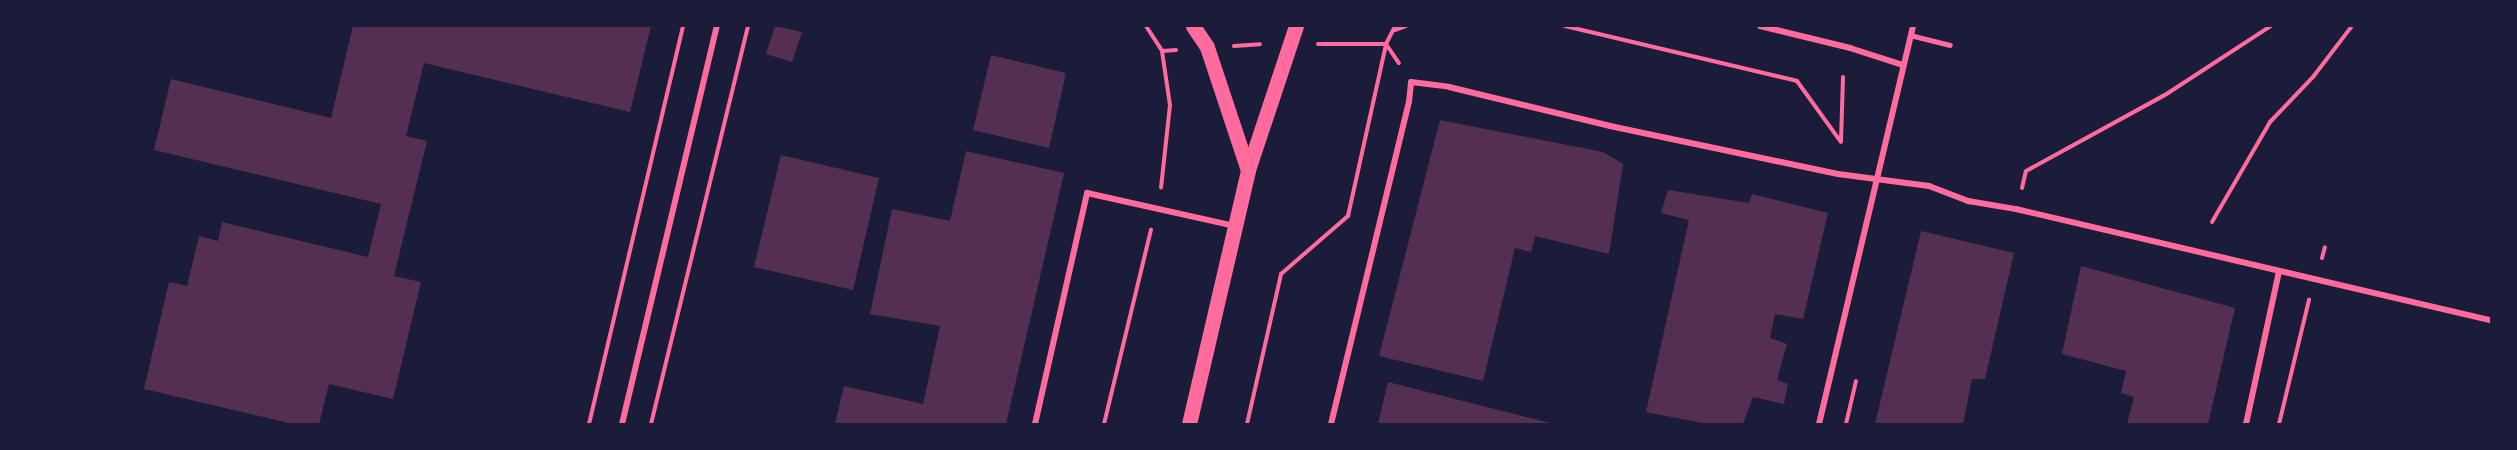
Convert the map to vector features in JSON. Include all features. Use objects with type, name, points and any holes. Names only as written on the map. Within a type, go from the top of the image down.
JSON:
[{"type":"main road","points":[[1192,26],[1207,47],[1248,170]]},
{"type":"main road","points":[[1190,424],[1248,170],[1296,26]]},
{"type":"street","points":[[622,424],[717,26]]},
{"type":"street","points":[[1760,26],[1850,48],[1903,65]]},
{"type":"street","points":[[1819,424],[1913,26]]},
{"type":"street","points":[[1331,424],[1409,102],[1411,82],[1449,87],[1610,126],[1838,174],[1929,186],[1968,201],[2016,209],[2492,321]]},
{"type":"street","points":[[1035,424],[1087,193],[1237,226]]},
{"type":"street","points":[[2246,424],[2279,272]]},
{"type":"lane","points":[[1910,35],[1950,45]]},
{"type":"path","points":[[589,424],[682,26]]},
{"type":"path","points":[[651,424],[748,26]]},
{"type":"path","points":[[1104,424],[1157,207],[1165,164],[1170,105],[1162,51],[1146,26]]},
{"type":"path","points":[[1394,30],[1407,26]]},
{"type":"path","points":[[1565,26],[1797,81],[1841,142],[1843,77]]},
{"type":"path","points":[[2016,209],[2026,171],[2165,95],[2271,26]]},
{"type":"path","points":[[2211,222],[2270,122],[2313,77],[2352,26]]},
{"type":"path","points":[[1247,424],[1281,274],[1348,216],[1386,44]]},
{"type":"path","points":[[2279,424],[2325,247]]},
{"type":"building","points":[[353,26],[651,26],[630,112],[424,63],[406,136],[427,141],[394,276],[421,282],[393,399],[329,384],[319,424],[293,424],[144,389],[169,282],[187,286],[199,236],[218,241],[222,222],[368,257],[381,204],[154,150],[171,79],[331,118]]},
{"type":"building","points":[[775,26],[802,32],[792,62],[766,54]]},
{"type":"building","points":[[991,55],[1066,73],[1049,148],[973,130]]},
{"type":"building","points":[[1440,120],[1603,152],[1623,164],[1609,254],[1535,236],[1531,252],[1515,248],[1483,381],[1379,356]]},
{"type":"building","points":[[966,151],[1064,173],[1006,424],[835,424],[844,386],[923,404],[940,326],[870,314],[892,209],[950,221]]},
{"type":"building","points":[[781,155],[879,178],[853,290],[754,267]]},
{"type":"building","points":[[1668,190],[1749,203],[1752,194],[1828,213],[1803,319],[1775,314],[1770,338],[1787,344],[1777,380],[1788,384],[1784,404],[1753,397],[1743,424],[1707,424],[1646,412],[1689,220],[1661,213]]},
{"type":"building","points":[[1921,231],[2014,253],[1985,379],[1972,379],[1963,424],[1875,424]]},
{"type":"building","points":[[2081,266],[2235,308],[2208,424],[2127,424],[2134,397],[2121,393],[2126,371],[2062,354]]},
{"type":"building","points":[[1388,382],[1554,424],[1378,424]]}]
